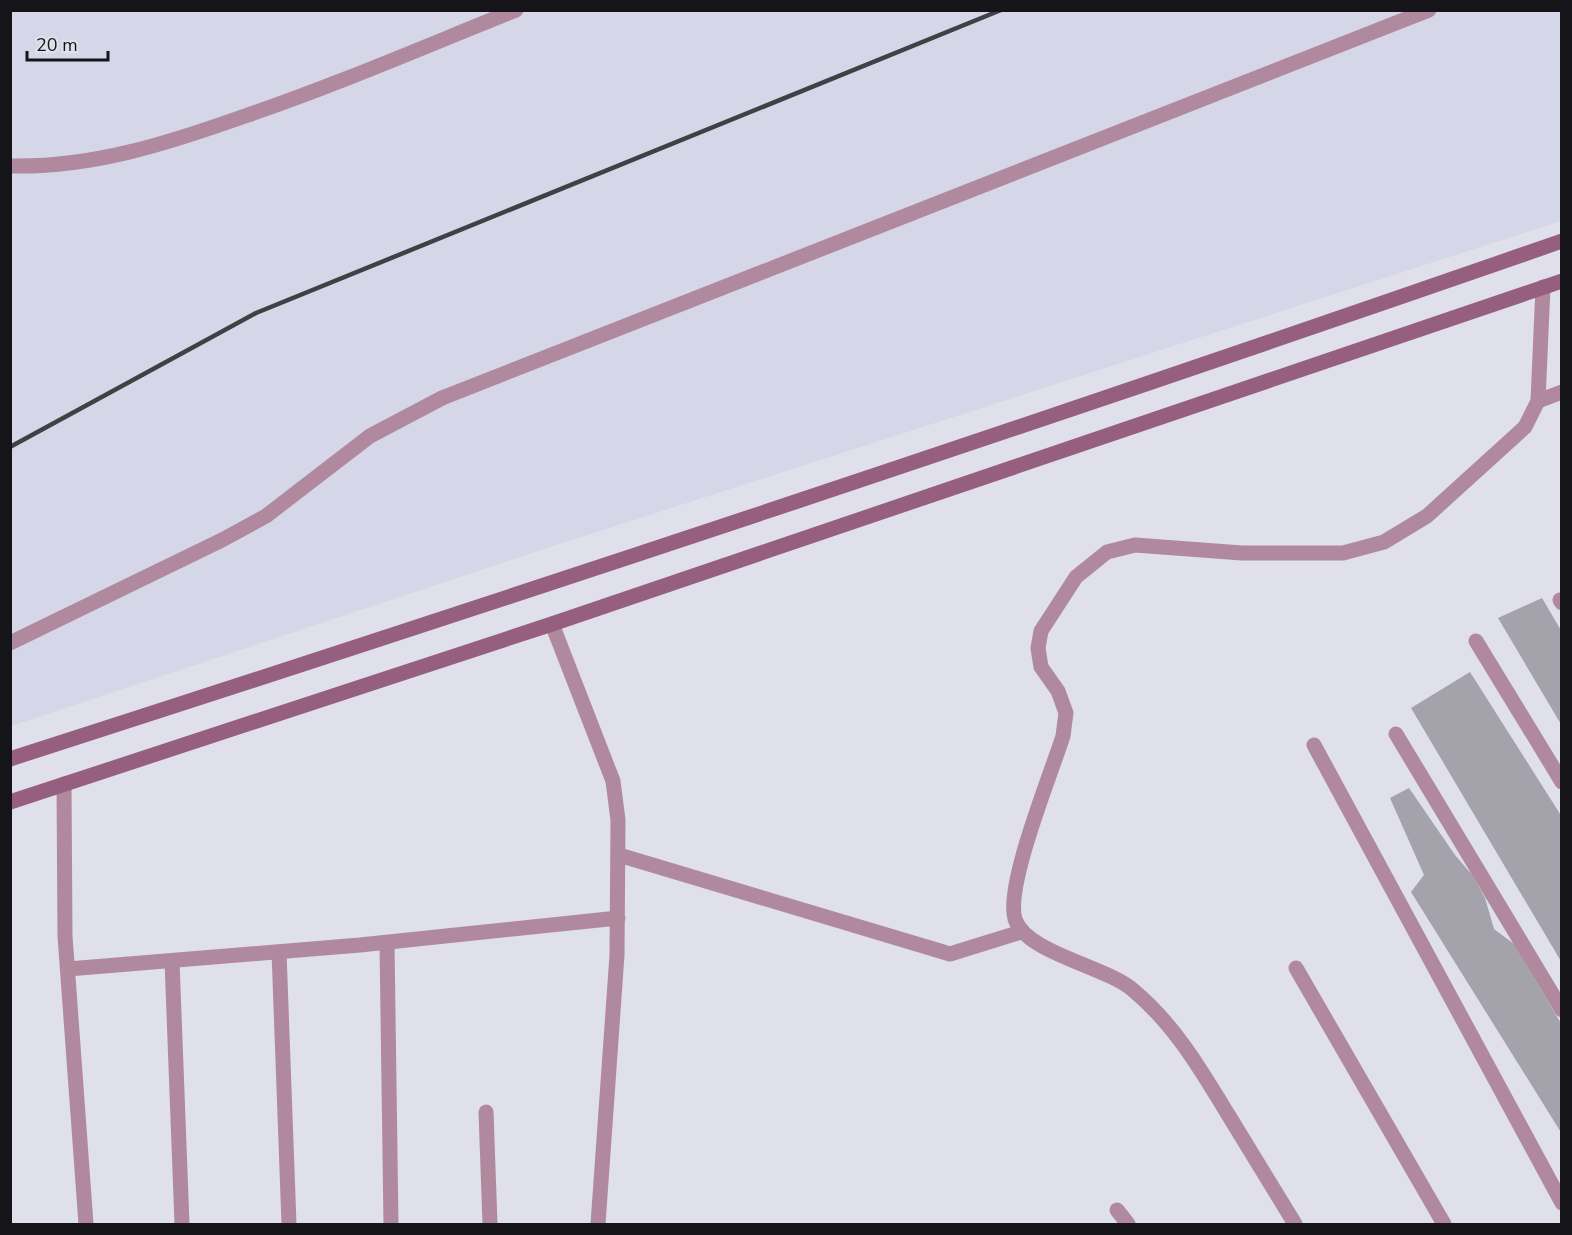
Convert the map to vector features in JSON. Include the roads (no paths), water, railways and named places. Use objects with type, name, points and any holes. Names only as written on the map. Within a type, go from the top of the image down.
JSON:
[{"type":"main road","points":[[10,759],[573,578],[1221,360],[1562,241]]},
{"type":"main road","points":[[10,802],[552,624],[1562,281]]},
{"type":"street","points":[[10,165],[51,167],[162,146],[285,102],[516,10]]},
{"type":"street","points":[[10,643],[39,632],[266,516],[370,436],[442,398],[1429,10]]},
{"type":"street","points":[[1295,1224],[1189,1050],[1159,1014],[1131,988],[1106,973],[1037,943],[1021,932],[1013,911],[1018,876],[1063,736],[1066,713],[1058,691],[1041,667],[1038,648],[1041,630],[1076,578],[1107,552],[1135,545],[1289,554],[1343,553],[1384,542],[1427,516],[1525,427],[1538,401],[1543,287]]},
{"type":"street","points":[[1538,401],[1562,392]]},
{"type":"street","points":[[552,624],[613,781],[619,855],[618,918],[598,1224]]},
{"type":"street","points":[[1476,641],[1562,782]]},
{"type":"street","points":[[1396,734],[1562,1010]]},
{"type":"street","points":[[1314,746],[1562,1203]]},
{"type":"street","points":[[64,784],[68,969],[86,1224]]},
{"type":"street","points":[[619,855],[950,954],[1021,932]]},
{"type":"street","points":[[68,969],[387,943],[618,918]]},
{"type":"street","points":[[387,943],[391,1224]]},
{"type":"street","points":[[279,952],[289,1224]]},
{"type":"street","points":[[172,961],[182,1224]]},
{"type":"street","points":[[1296,968],[1444,1224]]},
{"type":"street","points":[[486,1112],[490,1224]]},
{"type":"street","points":[[1117,1210],[1128,1224]]},
{"type":"railway","points":[[10,447],[256,313],[1001,10]]}]
